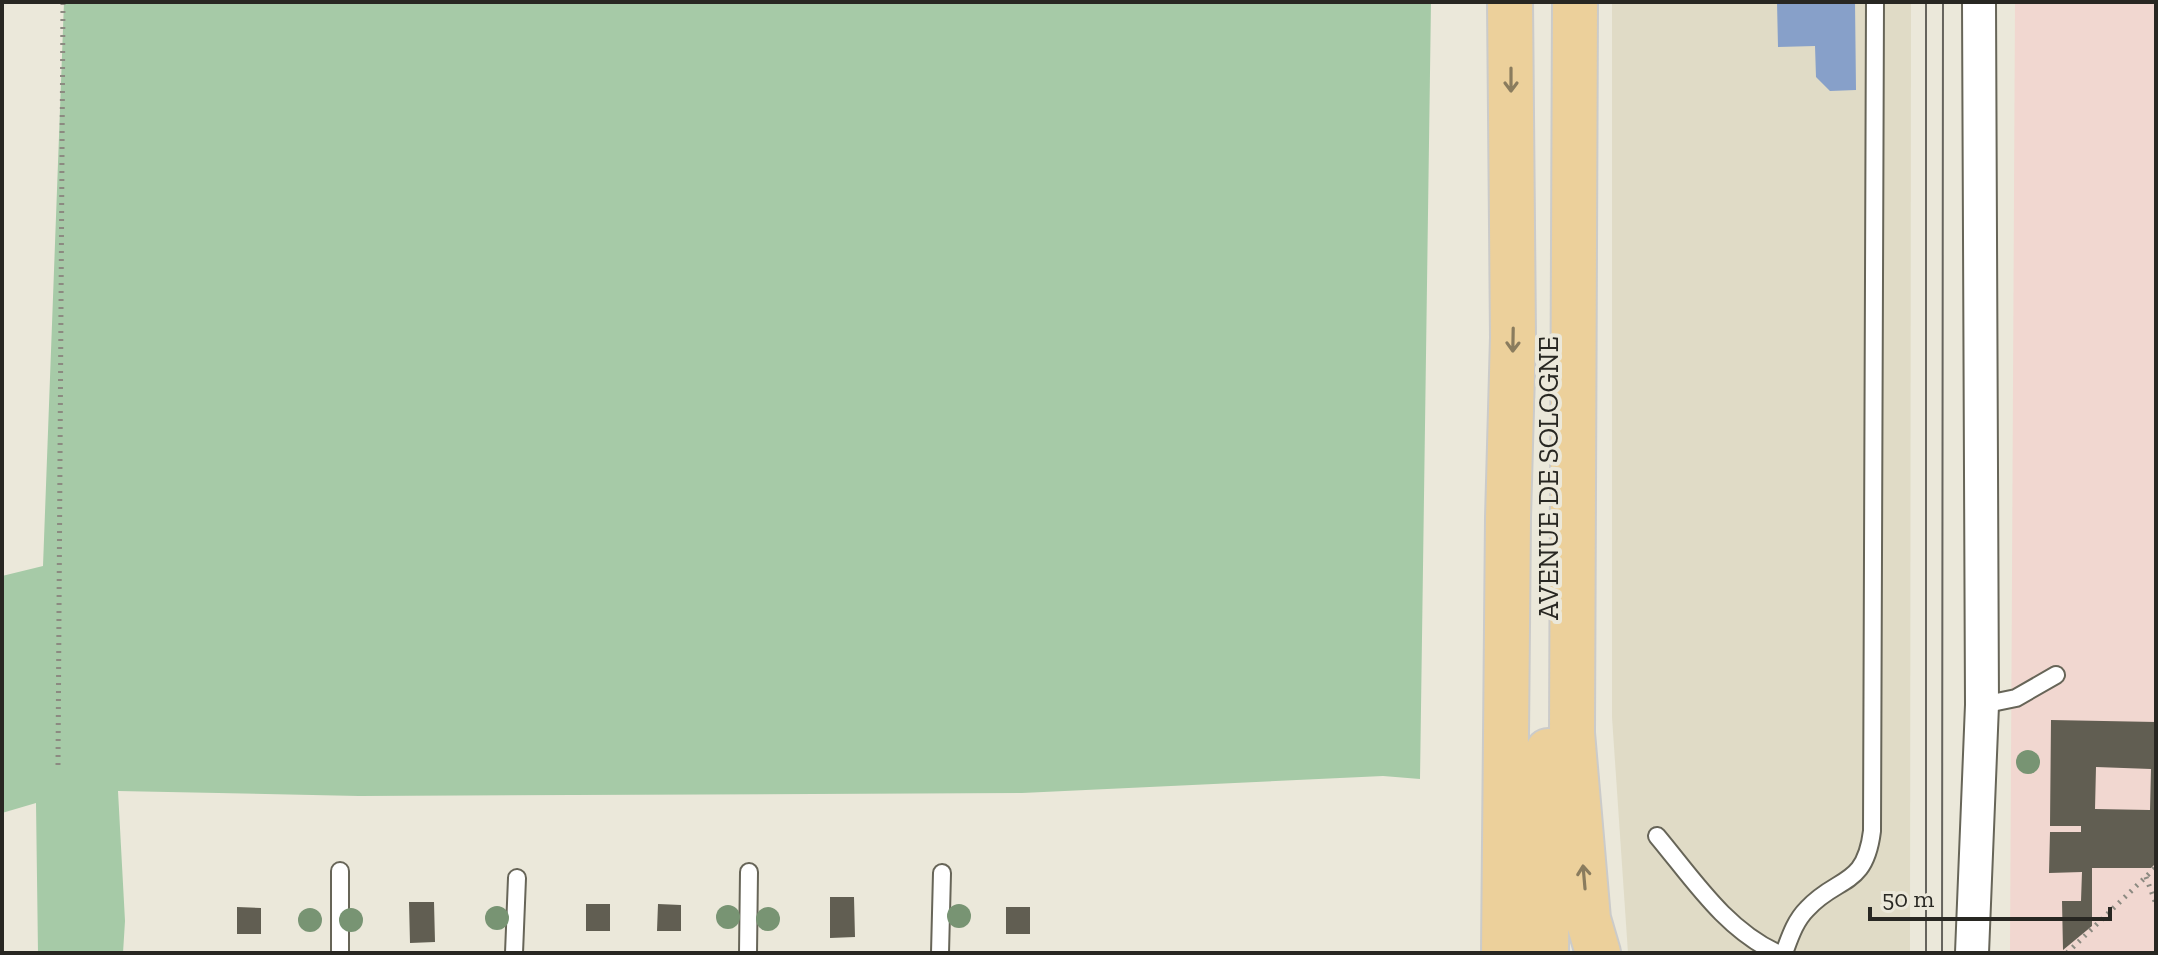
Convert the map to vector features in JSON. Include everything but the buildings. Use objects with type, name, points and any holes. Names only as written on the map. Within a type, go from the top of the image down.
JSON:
[{"type":"main road","points":[[1504,953],[1513,337],[1510,2]]},
{"type":"main road","name":"AVENUE DE SOLOGNE","points":[[1546,953],[1549,2]]},
{"type":"main road","points":[[1575,2],[1572,733],[1588,919],[1598,953]]},
{"type":"main road","points":[[1479,953],[1508,518]]},
{"type":"street","points":[[1972,952],[1982,705],[1979,2]]},
{"type":"lane","points":[[1784,953],[1794,926],[1807,908],[1845,883],[1861,868],[1872,831],[1875,2]]},
{"type":"lane","points":[[1982,705],[2016,698],[2056,675]]},
{"type":"lane","points":[[1657,836],[1725,918],[1748,937],[1777,953]]},
{"type":"lane","points":[[340,871],[340,953]]},
{"type":"lane","points":[[748,953],[749,872]]},
{"type":"lane","points":[[940,953],[942,873]]},
{"type":"lane","points":[[514,953],[517,878]]},
{"type":"path","points":[[58,765],[63,2]]},
{"type":"path","points":[[2067,953],[2156,867]]},
{"type":"path","points":[[2146,877],[2156,904]]},
{"type":"shaded area","points":[[1612,2],[1911,2],[1910,953],[1628,953],[1612,717]]},
{"type":"shaded area","points":[[2015,2],[2156,2],[2156,953],[2010,953]]},
{"type":"green space","points":[[64,2],[1431,2],[1420,779],[1383,776],[1022,793],[359,796],[118,791],[125,921],[123,953],[38,953],[36,803],[2,813],[2,576],[43,566]]},
{"type":"water","points":[[1777,2],[1855,2],[1856,90],[1830,91],[1816,77],[1815,46],[1778,47]]},
{"type":"tram line","points":[[1926,2],[1926,953]]},
{"type":"tram line","points":[[1942,953],[1943,2]]}]
